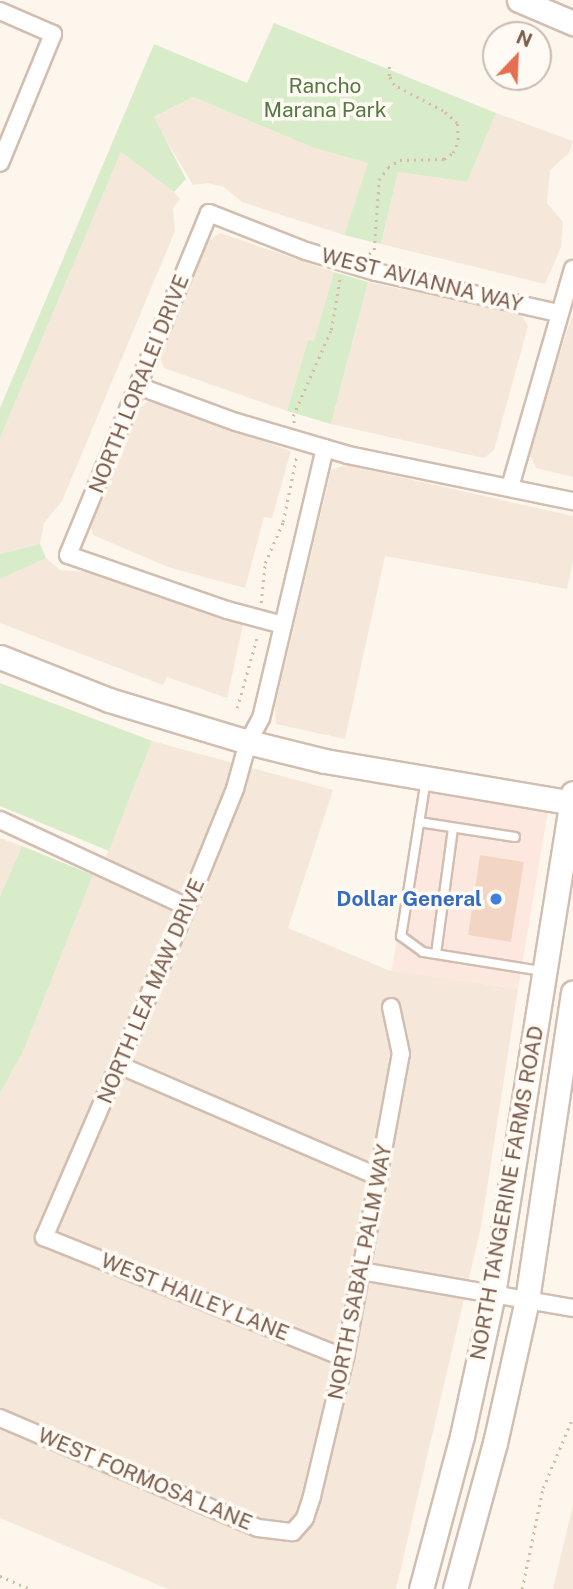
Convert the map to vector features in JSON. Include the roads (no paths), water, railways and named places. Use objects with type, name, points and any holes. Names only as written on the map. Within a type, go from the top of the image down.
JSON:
[{"type":"street","points":[[519,0],[573,23]]},
{"type":"street","points":[[0,11],[53,34],[0,163]]},
{"type":"street","name":"WEST AVIANNA WAY","points":[[209,214],[354,265],[558,313]]},
{"type":"street","name":"NORTH LORALEI DRIVE","points":[[209,214],[68,555],[283,625]]},
{"type":"street","points":[[510,487],[558,313],[573,269]]},
{"type":"street","points":[[138,386],[325,448],[573,500]]},
{"type":"street","name":"NORTH LEA MAW DRIVE","points":[[44,1237],[187,907],[235,789],[248,742],[261,718],[325,448]]},
{"type":"street","points":[[0,657],[120,704],[248,742],[325,761],[425,779],[572,799]]},
{"type":"street","name":"NORTH TANGERINE FARMS ROAD","points":[[421,1589],[462,1436],[493,1294],[572,799]]},
{"type":"street","points":[[0,820],[187,907]]},
{"type":"street","name":"NORTH TANGERINE FARMS ROAD","points":[[455,1589],[495,1443],[527,1300],[573,992]]},
{"type":"street","name":"NORTH SABAL PALM WAY","points":[[293,1532],[305,1518],[312,1496],[345,1358],[379,1177],[401,1054],[391,1007]]},
{"type":"street","points":[[119,1065],[379,1177]]},
{"type":"street","name":"WEST HAILEY LANE","points":[[44,1237],[345,1358]]},
{"type":"street","points":[[361,1271],[573,1308]]},
{"type":"street","name":"WEST FORMOSA LANE","points":[[0,1418],[258,1528],[293,1532]]},
{"type":"lane","points":[[425,779],[401,936],[423,952],[544,971]]},
{"type":"lane","points":[[419,822],[515,837]]},
{"type":"lane","points":[[436,954],[453,828]]},
{"type":"place","name":"Dollar General","points":[[496,899]]},
{"type":"park label","name":"Rancho Marana Park","points":[[325,98]]}]
